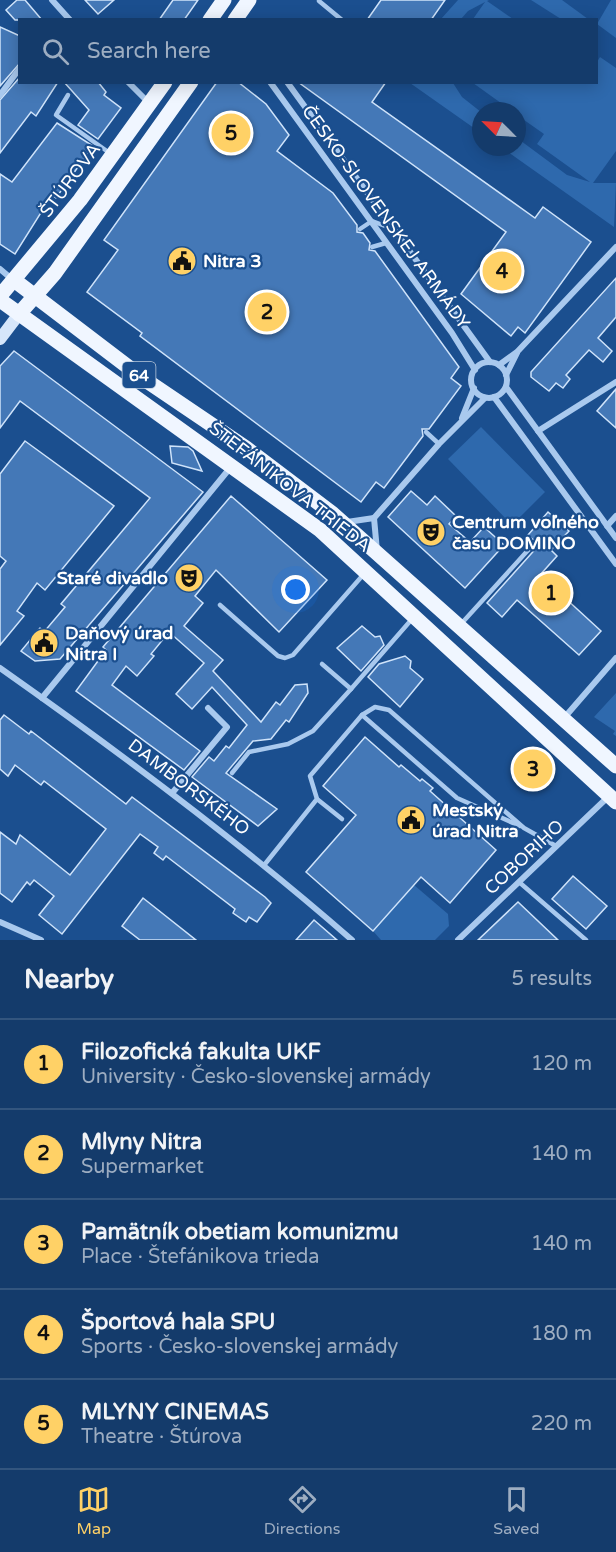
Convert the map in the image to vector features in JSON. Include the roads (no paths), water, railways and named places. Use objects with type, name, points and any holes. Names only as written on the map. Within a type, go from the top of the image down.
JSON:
[{"type":"main road","points":[[225,12],[249,0]]},
{"type":"main road","name":"ŠTÚROVA","points":[[0,298],[80,200],[164,84]]},
{"type":"main road","points":[[0,339],[62,264],[190,84]]},
{"type":"main road","name":"64","points":[[14,280],[35,296]]},
{"type":"main road","name":"ŠTEFÁNIKOVA TRIEDA","points":[[35,296],[144,379],[246,448],[344,522],[616,766]]},
{"type":"main road","name":"ŠTEFÁNIKOVA TRIEDA","points":[[0,298],[19,314],[320,530],[546,738],[614,796]]},
{"type":"main road","points":[[232,465],[246,448]]},
{"type":"main road","points":[[546,738],[564,717]]},
{"type":"street","points":[[52,0],[68,18]]},
{"type":"street","points":[[0,94],[18,71]]},
{"type":"street","points":[[130,84],[149,104]]},
{"type":"street","name":"ČESKO-SLOVENSKEJ ARMÁDY","points":[[271,84],[452,333],[475,370]]},
{"type":"street","name":"ČESKO-SLOVENSKEJ ARMÁDY","points":[[288,84],[490,362]]},
{"type":"street","points":[[499,365],[517,352],[616,247]]},
{"type":"street","points":[[0,269],[14,280]]},
{"type":"street","points":[[517,352],[506,375],[506,387],[616,538]]},
{"type":"street","points":[[460,423],[474,388],[472,379],[475,370],[490,362],[499,365],[506,375]]},
{"type":"street","points":[[538,431],[616,382]]},
{"type":"street","points":[[474,388],[485,398],[494,398],[506,387]]},
{"type":"street","points":[[344,522],[374,518],[485,398]]},
{"type":"street","points":[[494,398],[616,564]]},
{"type":"street","points":[[42,698],[232,465]]},
{"type":"street","points":[[606,526],[616,516]]},
{"type":"street","points":[[374,518],[377,551]]},
{"type":"street","points":[[564,717],[616,658]]},
{"type":"street","name":"DAMBORSKÉHO","points":[[0,668],[173,792],[265,864],[352,940]]},
{"type":"street","points":[[173,792],[227,727],[208,708]]},
{"type":"street","name":"COBORIHO","points":[[458,940],[556,846],[614,796]]},
{"type":"street","points":[[0,922],[40,940]]},
{"type":"lane","points":[[319,1],[340,18]]},
{"type":"lane","points":[[68,95],[56,115],[113,155]]},
{"type":"lane","points":[[360,229],[372,221],[393,229]]},
{"type":"lane","points":[[372,247],[386,243]]},
{"type":"lane","points":[[426,432],[440,444]]},
{"type":"lane","points":[[460,624],[530,548]]},
{"type":"lane","points":[[220,605],[278,656],[285,658],[293,655],[366,570]]},
{"type":"lane","points":[[232,773],[249,752],[288,744],[313,731],[414,617]]},
{"type":"lane","points":[[322,664],[351,689]]},
{"type":"lane","points":[[342,819],[317,799],[310,776],[362,715],[375,707],[388,710],[524,828]]},
{"type":"lane","points":[[362,715],[457,798],[524,828],[556,846]]},
{"type":"lane","points":[[265,864],[317,799]]},
{"type":"lane","points":[[519,882],[586,940]]},
{"type":"place","name":"MLYNY CINEMAS","points":[[231,133]]},
{"type":"place","name":"Nitra 3","points":[[182,261]]},
{"type":"place","name":"Športová hala SPU","points":[[502,271]]},
{"type":"place","name":"Mlyny Nitra","points":[[267,312]]},
{"type":"place","name":"Centrum voľného času DOMINO","points":[[431,532]]},
{"type":"place","name":"Staré divadlo","points":[[189,578]]},
{"type":"place","name":"Filozofická fakulta UKF","points":[[551,593]]},
{"type":"place","name":"Daňový úrad Nitra I","points":[[44,643]]},
{"type":"place","name":"Pamätník obetiam komunizmu","points":[[533,769]]},
{"type":"place","name":"Mestský úrad Nitra","points":[[411,820]]}]
